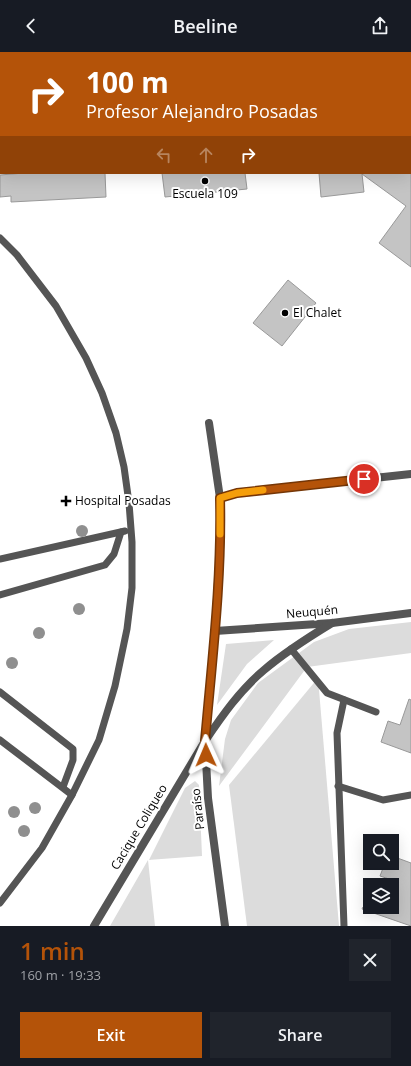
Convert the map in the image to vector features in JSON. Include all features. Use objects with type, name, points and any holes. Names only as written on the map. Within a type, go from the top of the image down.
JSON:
[{"type":"street","name":"Paraíso","points":[[210,423],[220,498],[220,533],[215,631],[205,741],[208,798],[225,926]]},
{"type":"street","points":[[220,498],[237,493],[411,474]]},
{"type":"street","name":"Neuquén","points":[[215,631],[332,623],[411,613]]},
{"type":"street","name":"Cacique Coliqueo","points":[[94,926],[205,741],[222,716],[243,690],[263,671],[291,648],[332,623]]},
{"type":"lane","points":[[0,238],[17,254],[56,306],[86,358],[102,393],[116,433],[124,466],[131,530],[132,588],[127,629],[115,686],[99,740],[72,795],[42,848],[0,903]]},
{"type":"lane","points":[[0,559],[131,530]]},
{"type":"lane","points":[[0,595],[105,565],[114,554],[122,532]]},
{"type":"lane","points":[[291,648],[327,693],[376,712]]},
{"type":"lane","points":[[0,692],[73,749],[73,760],[62,787]]},
{"type":"lane","points":[[344,700],[337,733],[344,926]]},
{"type":"lane","points":[[0,740],[72,795]]},
{"type":"lane","points":[[338,786],[383,800],[411,795]]},
{"type":"shaded area","points":[[411,622],[411,653],[307,667],[219,786],[225,739],[231,720],[258,683],[314,642],[349,629]]},
{"type":"shaded area","points":[[274,640],[247,664],[217,705],[226,644]]},
{"type":"shaded area","points":[[318,678],[339,926],[247,926],[229,785]]},
{"type":"shaded area","points":[[195,781],[199,785],[202,856],[149,860],[185,788]]},
{"type":"shaded area","points":[[148,860],[155,926],[110,926]]},
{"type":"building","points":[[105,174],[106,197],[11,202],[11,196],[0,197],[0,175]]},
{"type":"building","name":"Escuela 109","points":[[162,174],[245,174],[247,189],[165,197]]},
{"type":"building","points":[[319,174],[362,174],[364,192],[321,197]]},
{"type":"building","points":[[362,174],[411,174],[411,267],[379,243],[406,206]]},
{"type":"building","name":"El Chalet","points":[[288,280],[316,303],[282,346],[253,323]]},
{"type":"building","points":[[409,699],[411,700],[411,753],[381,742],[388,721],[400,725]]},
{"type":"building","points":[[399,859],[411,863],[411,926],[376,914],[399,914],[399,878],[386,878],[380,876],[382,870],[399,870]]},
{"type":"slow traffic","points":[[220,534],[220,498],[237,493],[263,490]]},
{"type":"place","name":"Escuela 109","points":[[205,181]]},
{"type":"place","name":"El Chalet","points":[[285,313]]},
{"type":"place","name":"Hospital Posadas","points":[[66,501]]},
{"type":"route","points":[[206,755],[205,741],[215,631],[220,533],[220,498],[237,493],[364,479]]}]
